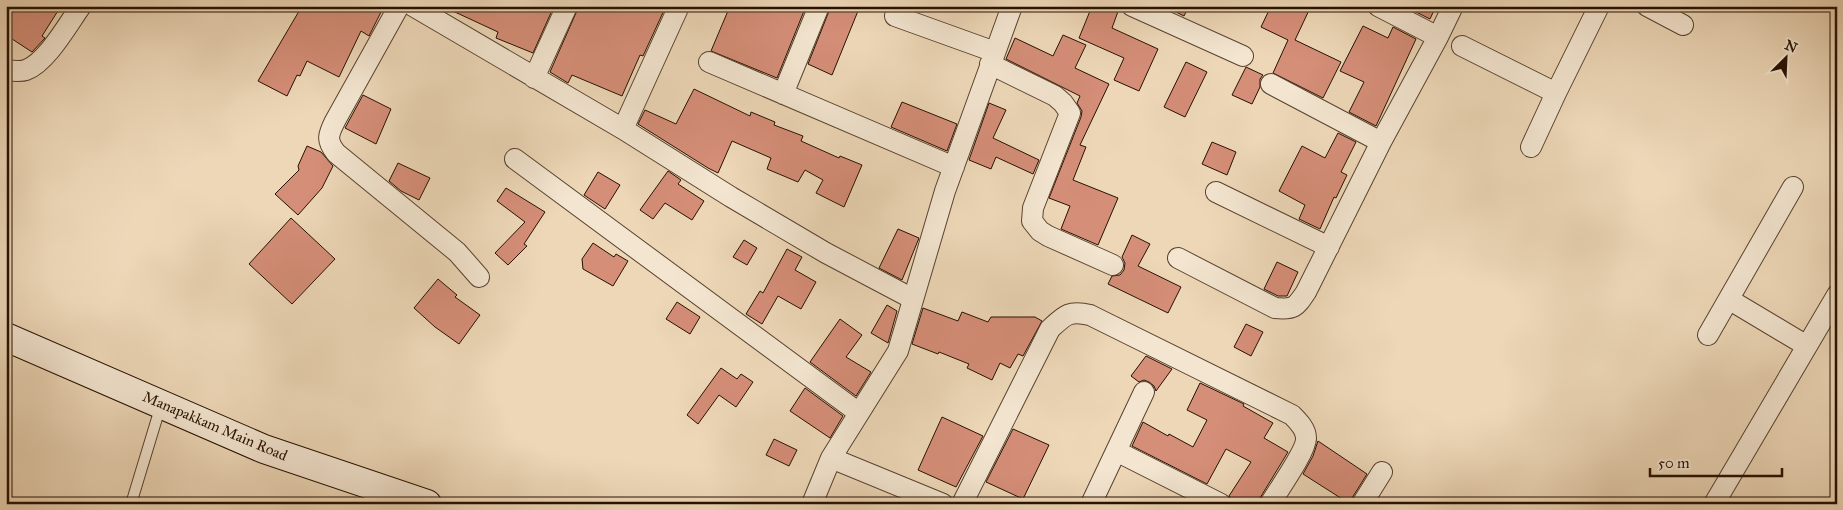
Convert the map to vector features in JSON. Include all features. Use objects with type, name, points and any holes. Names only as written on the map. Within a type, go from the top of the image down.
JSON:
[{"type":"main road","name":"Manapakkam Main Road","points":[[6,337],[264,449],[427,504]]},
{"type":"street","points":[[6,70],[27,70],[40,62],[80,6]]},
{"type":"street","points":[[399,6],[328,134],[330,144],[336,153],[457,252],[479,277]]},
{"type":"street","points":[[413,6],[434,12],[534,78],[623,129],[826,253],[913,300]]},
{"type":"street","points":[[534,78],[567,6]]},
{"type":"street","points":[[623,129],[679,6]]},
{"type":"street","points":[[783,94],[819,6]]},
{"type":"street","points":[[812,504],[831,458],[898,351],[945,191],[1012,6]]},
{"type":"street","points":[[1132,6],[1243,56]]},
{"type":"street","points":[[1378,6],[1438,37]]},
{"type":"street","points":[[1178,258],[1275,308],[1290,309],[1298,305],[1453,6]]},
{"type":"street","points":[[1530,147],[1599,6]]},
{"type":"street","points":[[1646,6],[1683,25]]},
{"type":"street","points":[[895,16],[992,58],[1055,96],[1063,103],[1070,113],[1033,208],[1032,221],[1040,231],[1048,236],[1114,265]]},
{"type":"street","points":[[1462,46],[1556,93]]},
{"type":"street","points":[[709,62],[954,167]]},
{"type":"street","points":[[1271,84],[1381,142]]},
{"type":"street","points":[[515,159],[859,413]]},
{"type":"street","points":[[1708,335],[1730,300],[1793,187]]},
{"type":"street","points":[[1216,192],[1329,247]]},
{"type":"street","points":[[1714,504],[1837,295]]},
{"type":"street","points":[[1730,300],[1807,346]]},
{"type":"street","points":[[962,504],[1050,329],[1064,316],[1076,311],[1090,315],[1292,415],[1303,428],[1306,439],[1303,450],[1270,504]]},
{"type":"street","points":[[1091,504],[1144,392]]},
{"type":"street","points":[[1116,451],[1221,504]]},
{"type":"street","points":[[831,458],[943,504]]},
{"type":"street","points":[[1362,504],[1382,472]]},
{"type":"lane","points":[[130,504],[161,404]]},
{"type":"building","points":[[6,6],[61,6],[42,36],[45,38],[32,52],[6,35]]},
{"type":"building","points":[[302,6],[375,6],[382,10],[369,36],[361,31],[339,77],[307,61],[300,76],[297,75],[287,96],[258,81]]},
{"type":"building","points":[[442,6],[554,6],[533,53],[496,38],[498,32]]},
{"type":"building","points":[[579,6],[666,6],[643,56],[640,55],[622,96],[572,75],[568,83],[550,72]]},
{"type":"building","points":[[730,6],[806,6],[777,78],[711,51]]},
{"type":"building","points":[[831,6],[860,6],[832,75],[808,64]]},
{"type":"building","points":[[1092,6],[1120,6],[1112,28],[1158,49],[1139,91],[1114,80],[1124,58],[1079,38]]},
{"type":"building","points":[[1164,6],[1189,6],[1184,16]]},
{"type":"building","points":[[1271,6],[1311,6],[1295,40],[1341,62],[1323,98],[1273,73],[1288,40],[1261,27]]},
{"type":"building","points":[[1404,6],[1436,6],[1430,19]]},
{"type":"building","points":[[1363,26],[1388,38],[1393,27],[1416,39],[1376,126],[1349,112],[1364,82],[1340,71]]},
{"type":"building","points":[[1063,35],[1086,45],[1075,68],[1109,84],[1080,145],[1086,147],[1073,180],[1118,198],[1098,245],[1061,229],[1070,206],[1049,198],[1081,117],[1082,111],[1077,103],[1080,96],[1006,59],[1015,38],[1053,56]]},
{"type":"building","points":[[1186,62],[1207,72],[1185,117],[1164,107]]},
{"type":"building","points":[[1246,67],[1263,75],[1252,104],[1232,95]]},
{"type":"building","points":[[694,89],[750,116],[751,112],[775,122],[774,125],[803,136],[801,141],[839,158],[840,156],[862,165],[844,207],[816,193],[823,180],[805,170],[798,182],[767,169],[771,158],[732,141],[718,173],[638,124],[645,110],[676,124]]},
{"type":"building","points":[[363,95],[391,109],[376,144],[345,128]]},
{"type":"building","points":[[902,102],[957,124],[947,151],[891,127]]},
{"type":"building","points":[[989,103],[1006,110],[993,138],[1039,160],[1033,174],[996,157],[991,169],[969,160]]},
{"type":"building","points":[[1338,133],[1356,142],[1341,172],[1347,175],[1336,198],[1334,197],[1320,229],[1299,219],[1305,205],[1279,191],[1302,146],[1325,158]]},
{"type":"building","points":[[1212,142],[1236,152],[1227,175],[1202,164]]},
{"type":"building","points":[[307,146],[321,152],[333,166],[322,188],[298,215],[275,194],[299,170],[298,166]]},
{"type":"building","points":[[398,163],[430,178],[419,200],[401,191],[389,181]]},
{"type":"building","points":[[668,171],[681,180],[678,184],[704,201],[692,220],[665,203],[653,219],[640,210]]},
{"type":"building","points":[[598,172],[620,185],[605,209],[584,195]]},
{"type":"building","points":[[506,188],[545,212],[524,244],[527,246],[508,265],[495,253],[525,222],[497,201]]},
{"type":"building","points":[[291,218],[335,259],[292,304],[249,264]]},
{"type":"building","points":[[898,229],[919,238],[902,280],[879,268]]},
{"type":"building","points":[[1132,235],[1150,244],[1138,266],[1181,287],[1168,313],[1108,284],[1112,276],[1120,275],[1124,270],[1125,263],[1122,257]]},
{"type":"building","points":[[744,240],[757,248],[747,265],[733,257]]},
{"type":"building","points":[[593,243],[614,257],[616,254],[628,261],[613,286],[583,269],[582,259]]},
{"type":"building","points":[[787,249],[802,257],[795,270],[816,282],[801,309],[778,296],[762,324],[746,314],[760,291],[763,293]]},
{"type":"building","points":[[1277,262],[1298,272],[1287,296],[1278,296],[1264,289]]},
{"type":"building","points":[[438,279],[457,295],[455,297],[480,315],[459,344],[435,327],[414,308]]},
{"type":"building","points":[[677,302],[700,317],[690,334],[666,319]]},
{"type":"building","points":[[887,305],[897,311],[888,343],[871,333]]},
{"type":"building","points":[[923,308],[958,321],[962,312],[988,322],[991,317],[1035,317],[1042,321],[1023,356],[1018,354],[1010,368],[1000,363],[992,380],[967,368],[969,364],[912,344]]},
{"type":"building","points":[[840,319],[862,335],[846,357],[871,372],[856,396],[810,362]]},
{"type":"building","points":[[1246,324],[1263,332],[1251,356],[1234,347]]},
{"type":"building","points":[[1146,356],[1172,369],[1156,391],[1149,382],[1144,380],[1139,382],[1131,376]]},
{"type":"building","points":[[721,368],[737,379],[741,374],[753,382],[736,407],[719,395],[698,424],[687,415]]},
{"type":"building","points":[[1200,383],[1244,404],[1243,406],[1273,423],[1264,438],[1288,452],[1258,504],[1233,504],[1229,496],[1251,462],[1226,449],[1207,484],[1132,446],[1143,422],[1193,447],[1207,420],[1187,410]]},
{"type":"building","points":[[805,388],[843,416],[830,438],[790,411]]},
{"type":"building","points":[[942,417],[983,436],[956,487],[918,470]]},
{"type":"building","points":[[1013,429],[1049,445],[1023,499],[986,482]]},
{"type":"building","points":[[774,439],[797,450],[789,466],[766,455]]},
{"type":"building","points":[[1318,441],[1367,474],[1350,504],[1303,474],[1313,456]]}]
